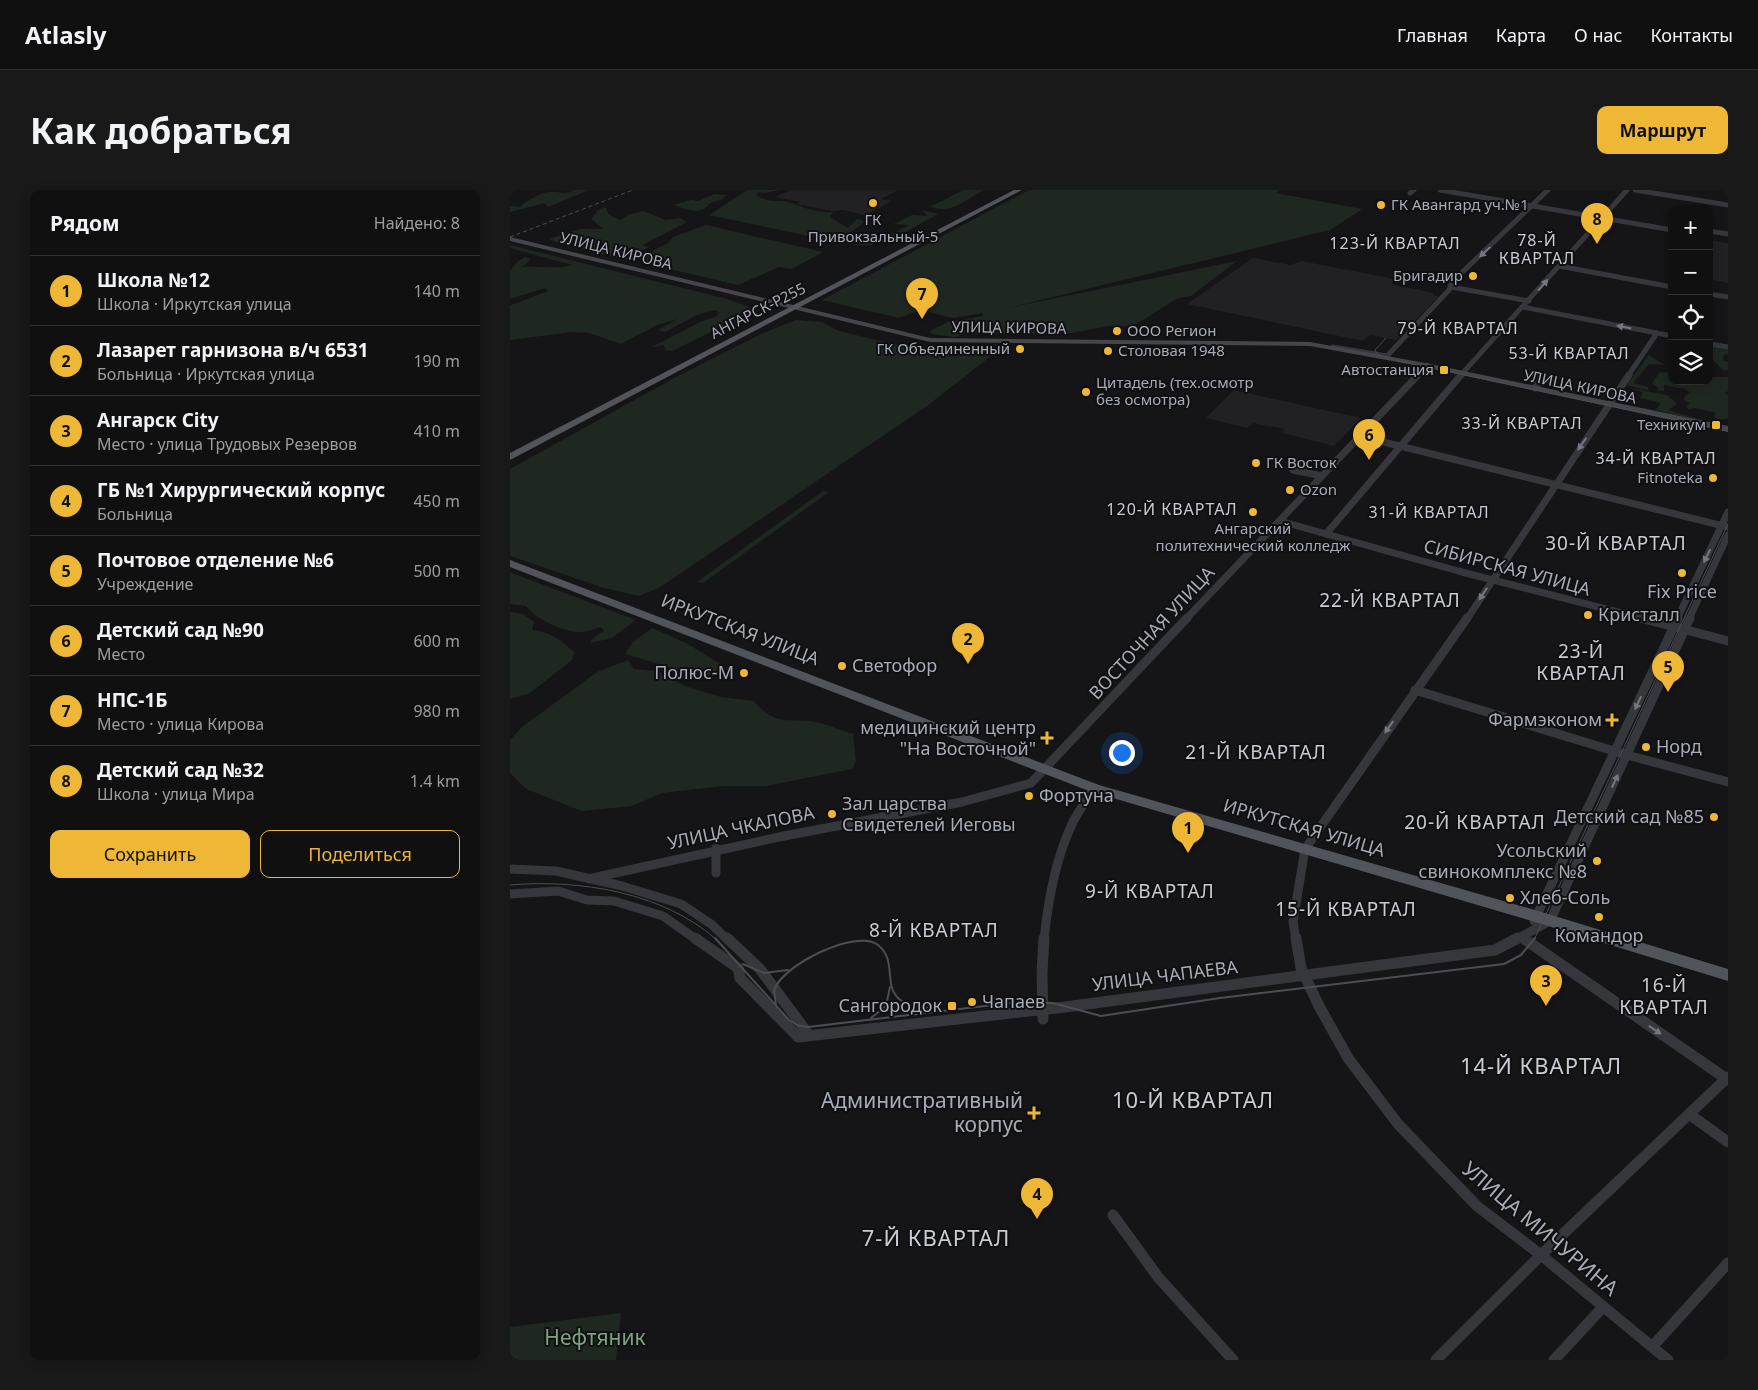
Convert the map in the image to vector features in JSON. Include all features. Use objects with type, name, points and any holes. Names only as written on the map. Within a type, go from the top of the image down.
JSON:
[{"type":"main road","name":"АНГАРСК-Р255","points":[[510,457],[1019,190]]},
{"type":"main road","name":"ИРКУТСКАЯ УЛИЦА","points":[[510,563],[1043,770],[1094,788],[1539,922],[1728,975]]},
{"type":"street","points":[[1440,190],[1568,212],[1604,216],[1668,229]]},
{"type":"street","points":[[1389,358],[1451,286],[1452,282],[1548,190]]},
{"type":"street","points":[[1326,534],[1462,374],[1627,190]]},
{"type":"street","points":[[1635,190],[1728,204]]},
{"type":"street","points":[[1533,206],[1668,224]]},
{"type":"street","points":[[1713,232],[1727,237]]},
{"type":"street","points":[[1713,236],[1727,237]]},
{"type":"street","name":"УЛИЦА КИРОВА","points":[[512,240],[930,340],[1310,344],[1389,358],[1728,431]]},
{"type":"street","points":[[1559,266],[1668,286]]},
{"type":"street","points":[[1451,286],[1529,301]]},
{"type":"street","points":[[1713,295],[1728,297]]},
{"type":"street","points":[[1523,307],[1668,335]]},
{"type":"street","points":[[1305,850],[1493,580],[1555,483],[1658,333]]},
{"type":"street","name":"УЛИЦА КИРОВА","points":[[1310,344],[1389,358]]},
{"type":"street","points":[[1713,345],[1728,347]]},
{"type":"street","name":"ВОСТОЧНАЯ УЛИЦА","points":[[1043,770],[1426,366]]},
{"type":"street","name":"УЛИЦА КИРОВА","points":[[1462,374],[1609,405]]},
{"type":"street","points":[[1535,388],[1542,378]]},
{"type":"street","points":[[1359,436],[1725,526]]},
{"type":"street","points":[[1294,470],[1322,476]]},
{"type":"street","points":[[1539,922],[1673,627],[1725,526],[1728,512]]},
{"type":"street","name":"СИБИРСКАЯ УЛИЦА","points":[[1280,521],[1493,580],[1728,641]]},
{"type":"street","points":[[1539,922],[1627,755],[1728,535]]},
{"type":"street","points":[[1415,690],[1616,752],[1728,782]]},
{"type":"street","name":"УЛИЦА ЧКАЛОВА","points":[[588,879],[716,848],[1010,790],[1031,783],[1043,770]]},
{"type":"street","points":[[1042,1014],[1050,894],[1061,852],[1072,824],[1094,788]]},
{"type":"street","points":[[716,848],[716,873]]},
{"type":"street","name":"УЛИЦА МИЧУРИНА","points":[[1305,850],[1293,922],[1305,976],[1348,1058],[1398,1124],[1477,1206],[1542,1255],[1668,1360]]},
{"type":"street","points":[[510,869],[556,871],[622,886],[681,904],[711,924],[760,970],[809,1035]]},
{"type":"street","name":"УЛИЦА ЧАПАЕВА","points":[[510,894],[558,891],[587,900],[614,901],[663,916],[738,968],[740,978],[798,1037],[1042,1014],[1496,950],[1522,938],[1539,922]]},
{"type":"street","points":[[1436,1360],[1542,1255],[1727,1079],[1522,938]]},
{"type":"street","points":[[1689,1114],[1728,1142]]},
{"type":"street","points":[[1113,1215],[1158,1277],[1233,1360]]},
{"type":"street","points":[[1652,1347],[1728,1262]]},
{"type":"street","points":[[1554,1360],[1603,1307]]},
{"type":"shaded area","points":[[791,190],[898,190],[881,199],[892,201],[865,215],[796,204],[800,202],[775,197]]},
{"type":"shaded area","points":[[1713,241],[1728,243],[1728,283],[1713,280]]},
{"type":"shaded area","points":[[1253,258],[1291,265],[1301,261],[1395,279],[1391,284],[1434,293],[1433,295],[1439,296],[1396,340],[1370,335],[1363,341],[1187,304]]},
{"type":"shaded area","points":[[1234,390],[1361,418],[1334,446],[1282,433],[1285,429],[1253,423],[1247,428],[1206,418]]},
{"type":"green space","points":[[571,190],[589,190],[548,207],[545,203],[510,212],[510,206],[520,207],[541,194],[548,192],[567,193],[573,191]]},
{"type":"green space","points":[[747,190],[780,190],[765,193],[758,192],[757,196],[817,211],[833,212],[830,217],[848,228],[857,219],[864,221],[845,234],[823,239],[709,215]]},
{"type":"green space","points":[[963,190],[984,190],[953,207],[939,209],[930,207]]},
{"type":"green space","points":[[1029,190],[1280,190],[1276,193],[1362,209],[1330,230],[1008,308],[1237,261],[1191,296],[1178,298],[1133,326],[1108,326],[1072,333],[964,334],[955,337],[932,334],[930,331],[948,322],[983,316],[983,313],[953,318],[921,310],[899,318],[822,300]]},
{"type":"green space","points":[[715,194],[727,195],[708,204],[704,209],[696,211],[674,205],[691,200],[698,201]]},
{"type":"green space","points":[[606,207],[608,214],[620,220],[630,214],[643,211],[666,220],[679,218],[687,222],[642,245],[650,247],[627,253],[631,260],[590,252],[571,243],[564,245],[549,239],[580,229],[604,229],[591,219],[598,210]]},
{"type":"green space","points":[[922,210],[938,214],[897,237],[874,242],[873,245],[855,245],[856,241],[884,238],[882,236],[890,235],[909,225],[894,224],[912,215],[928,216]]},
{"type":"green space","points":[[706,225],[823,252],[792,269],[779,267],[738,285],[644,263],[646,257],[654,250],[668,243],[673,237]]},
{"type":"green space","points":[[510,245],[727,299],[752,308],[752,311],[738,316],[738,321],[723,326],[672,351],[665,350],[664,345],[652,347],[720,313],[715,310],[699,314],[665,332],[658,330],[678,319],[657,325],[621,344],[589,333],[572,332],[510,340],[510,305],[548,291],[545,288],[510,299],[510,271],[517,262],[525,257],[531,259],[522,267],[560,267],[572,265],[510,248]]},
{"type":"green space","points":[[796,320],[822,322],[839,331],[893,344],[991,356],[927,406],[659,588],[638,596],[601,587],[510,556],[510,469],[676,377],[761,334]]},
{"type":"green space","points":[[1713,347],[1728,350],[1728,354],[1724,355],[1723,360],[1728,362],[1728,370],[1724,371],[1713,360]]},
{"type":"green space","points":[[1649,355],[1665,365],[1649,364],[1633,383],[1648,387],[1649,391],[1627,385]]},
{"type":"green space","points":[[1660,372],[1668,373],[1668,385],[1713,385],[1713,377],[1728,377],[1728,391],[1724,393],[1728,395],[1728,418],[1719,421],[1714,416],[1716,413],[1694,408],[1689,409],[1686,406],[1690,403],[1684,400],[1685,396],[1691,393],[1685,389],[1664,385],[1664,391],[1655,390],[1659,389],[1652,383]]},
{"type":"green space","points":[[1629,388],[1667,395],[1677,404],[1668,410],[1722,426],[1655,410],[1661,403],[1640,398],[1643,392]]},
{"type":"green space","points":[[823,491],[829,492],[703,583],[697,582]]},
{"type":"green space","points":[[510,572],[636,620],[612,638],[590,643],[593,638],[604,631],[601,627],[590,631],[571,631],[549,624],[526,606],[510,604]]},
{"type":"green space","points":[[510,612],[523,614],[534,622],[532,630],[544,632],[555,637],[574,652],[572,660],[530,693],[510,699]]},
{"type":"green space","points":[[652,628],[686,643],[722,665],[711,675],[702,677],[625,654],[633,642]]},
{"type":"green space","points":[[628,660],[634,669],[657,671],[685,686],[721,697],[754,701],[762,710],[777,718],[819,723],[853,734],[856,762],[852,769],[766,786],[723,786],[662,793],[632,806],[582,811],[526,789],[510,773],[510,740],[522,727],[597,672]]},
{"type":"green space","name":"Нефтяник","points":[[621,1313],[616,1360],[510,1360],[510,1327]]},
{"type":"tram line","points":[[1386,338],[1375,350],[1377,354],[1389,359],[1728,431]]},
{"type":"tram line","points":[[1535,938],[1728,524]]},
{"type":"tram line","points":[[510,885],[564,884],[619,892],[672,910],[716,940]]},
{"type":"tram line","points":[[716,940],[789,1020],[797,1025],[808,1027],[1010,1003],[1053,1003],[1101,1016],[1220,998],[1504,964],[1521,955],[1535,938]]},
{"type":"tram line","points":[[776,1005],[774,991],[779,981],[804,961],[837,945],[867,941],[878,945],[885,953],[889,963],[891,983],[894,992],[900,1000],[911,1005],[930,1008]]},
{"type":"tram line","points":[[743,964],[764,973],[788,970]]},
{"type":"tram line","points":[[871,1018],[886,1006],[890,987]]},
{"type":"railway","points":[[510,237],[633,190]]},
{"type":"place","name":"ГК Привокзальный-5","points":[[873,203]]},
{"type":"place","name":"ГК Авангард уч.№1","points":[[1381,205]]},
{"type":"place","name":"Детский сад №32","points":[[1597,244]]},
{"type":"place","name":"Бригадир","points":[[1473,276]]},
{"type":"place","name":"НПС-1Б","points":[[922,319]]},
{"type":"place","name":"ООО Регион","points":[[1117,331]]},
{"type":"place","name":"ГК Объединенный","points":[[1020,349]]},
{"type":"place","name":"Столовая 1948","points":[[1108,351]]},
{"type":"place","name":"Автостанция","points":[[1444,370]]},
{"type":"place","name":"Цитадель (тех.осмотр без осмотра)","points":[[1086,392]]},
{"type":"place","name":"Техникум","points":[[1716,425]]},
{"type":"place","name":"Детский сад №90","points":[[1369,460]]},
{"type":"place","name":"ГК Восток","points":[[1256,463]]},
{"type":"place","name":"Fitnoteka","points":[[1713,478]]},
{"type":"place","name":"Ozon","points":[[1290,490]]},
{"type":"place","name":"Ангарский политехнический колледж","points":[[1253,512]]},
{"type":"place","name":"Fix Price","points":[[1682,573]]},
{"type":"place","name":"Кристалл","points":[[1588,615]]},
{"type":"place","name":"Лазарет гарнизона в/ч 6531","points":[[968,664]]},
{"type":"place","name":"Светофор","points":[[842,666]]},
{"type":"place","name":"Полюс-М","points":[[744,673]]},
{"type":"place","name":"Почтовое отделение №6","points":[[1668,692]]},
{"type":"place","name":"Фармэконом","points":[[1612,720]]},
{"type":"place","name":"медицинский центр \"На Восточной\"","points":[[1047,738]]},
{"type":"place","name":"Норд","points":[[1646,747]]},
{"type":"place","name":"Фортуна","points":[[1029,796]]},
{"type":"place","name":"Зал царства Свидетелей Иеговы","points":[[832,814]]},
{"type":"place","name":"Детский сад №85","points":[[1714,817]]},
{"type":"place","name":"Школа №12","points":[[1188,853]]},
{"type":"place","name":"Усольский свинокомплекс №8","points":[[1597,861]]},
{"type":"place","name":"Хлеб-Соль","points":[[1510,898]]},
{"type":"place","name":"Командор","points":[[1599,917]]},
{"type":"place","name":"Чапаев","points":[[972,1002]]},
{"type":"place","name":"Сангородок","points":[[952,1006]]},
{"type":"place","name":"Ангарск City","points":[[1546,1006]]},
{"type":"place","name":"Административный корпус","points":[[1034,1113]]},
{"type":"place","name":"ГБ №1 Хирургический корпус","points":[[1037,1219]]},
{"type":"district","name":"123-Й КВАРТАЛ","points":[[1395,243]]},
{"type":"district","name":"78-Й КВАРТАЛ","points":[[1537,249]]},
{"type":"district","name":"79-Й КВАРТАЛ","points":[[1458,328]]},
{"type":"district","name":"53-Й КВАРТАЛ","points":[[1569,353]]},
{"type":"district","name":"33-Й КВАРТАЛ","points":[[1522,423]]},
{"type":"district","name":"34-Й КВАРТАЛ","points":[[1656,458]]},
{"type":"district","name":"120-Й КВАРТАЛ","points":[[1172,509]]},
{"type":"district","name":"31-Й КВАРТАЛ","points":[[1429,512]]},
{"type":"district","name":"30-Й КВАРТАЛ","points":[[1616,543]]},
{"type":"district","name":"22-Й КВАРТАЛ","points":[[1390,600]]},
{"type":"district","name":"23-Й КВАРТАЛ","points":[[1581,662]]},
{"type":"district","name":"21-Й КВАРТАЛ","points":[[1256,752]]},
{"type":"district","name":"20-Й КВАРТАЛ","points":[[1475,822]]},
{"type":"district","name":"9-Й КВАРТАЛ","points":[[1150,891]]},
{"type":"district","name":"15-Й КВАРТАЛ","points":[[1346,909]]},
{"type":"district","name":"8-Й КВАРТАЛ","points":[[934,930]]},
{"type":"district","name":"16-Й КВАРТАЛ","points":[[1664,996]]},
{"type":"district","name":"14-Й КВАРТАЛ","points":[[1541,1066]]},
{"type":"district","name":"10-Й КВАРТАЛ","points":[[1193,1100]]},
{"type":"district","name":"7-Й КВАРТАЛ","points":[[936,1238]]}]
